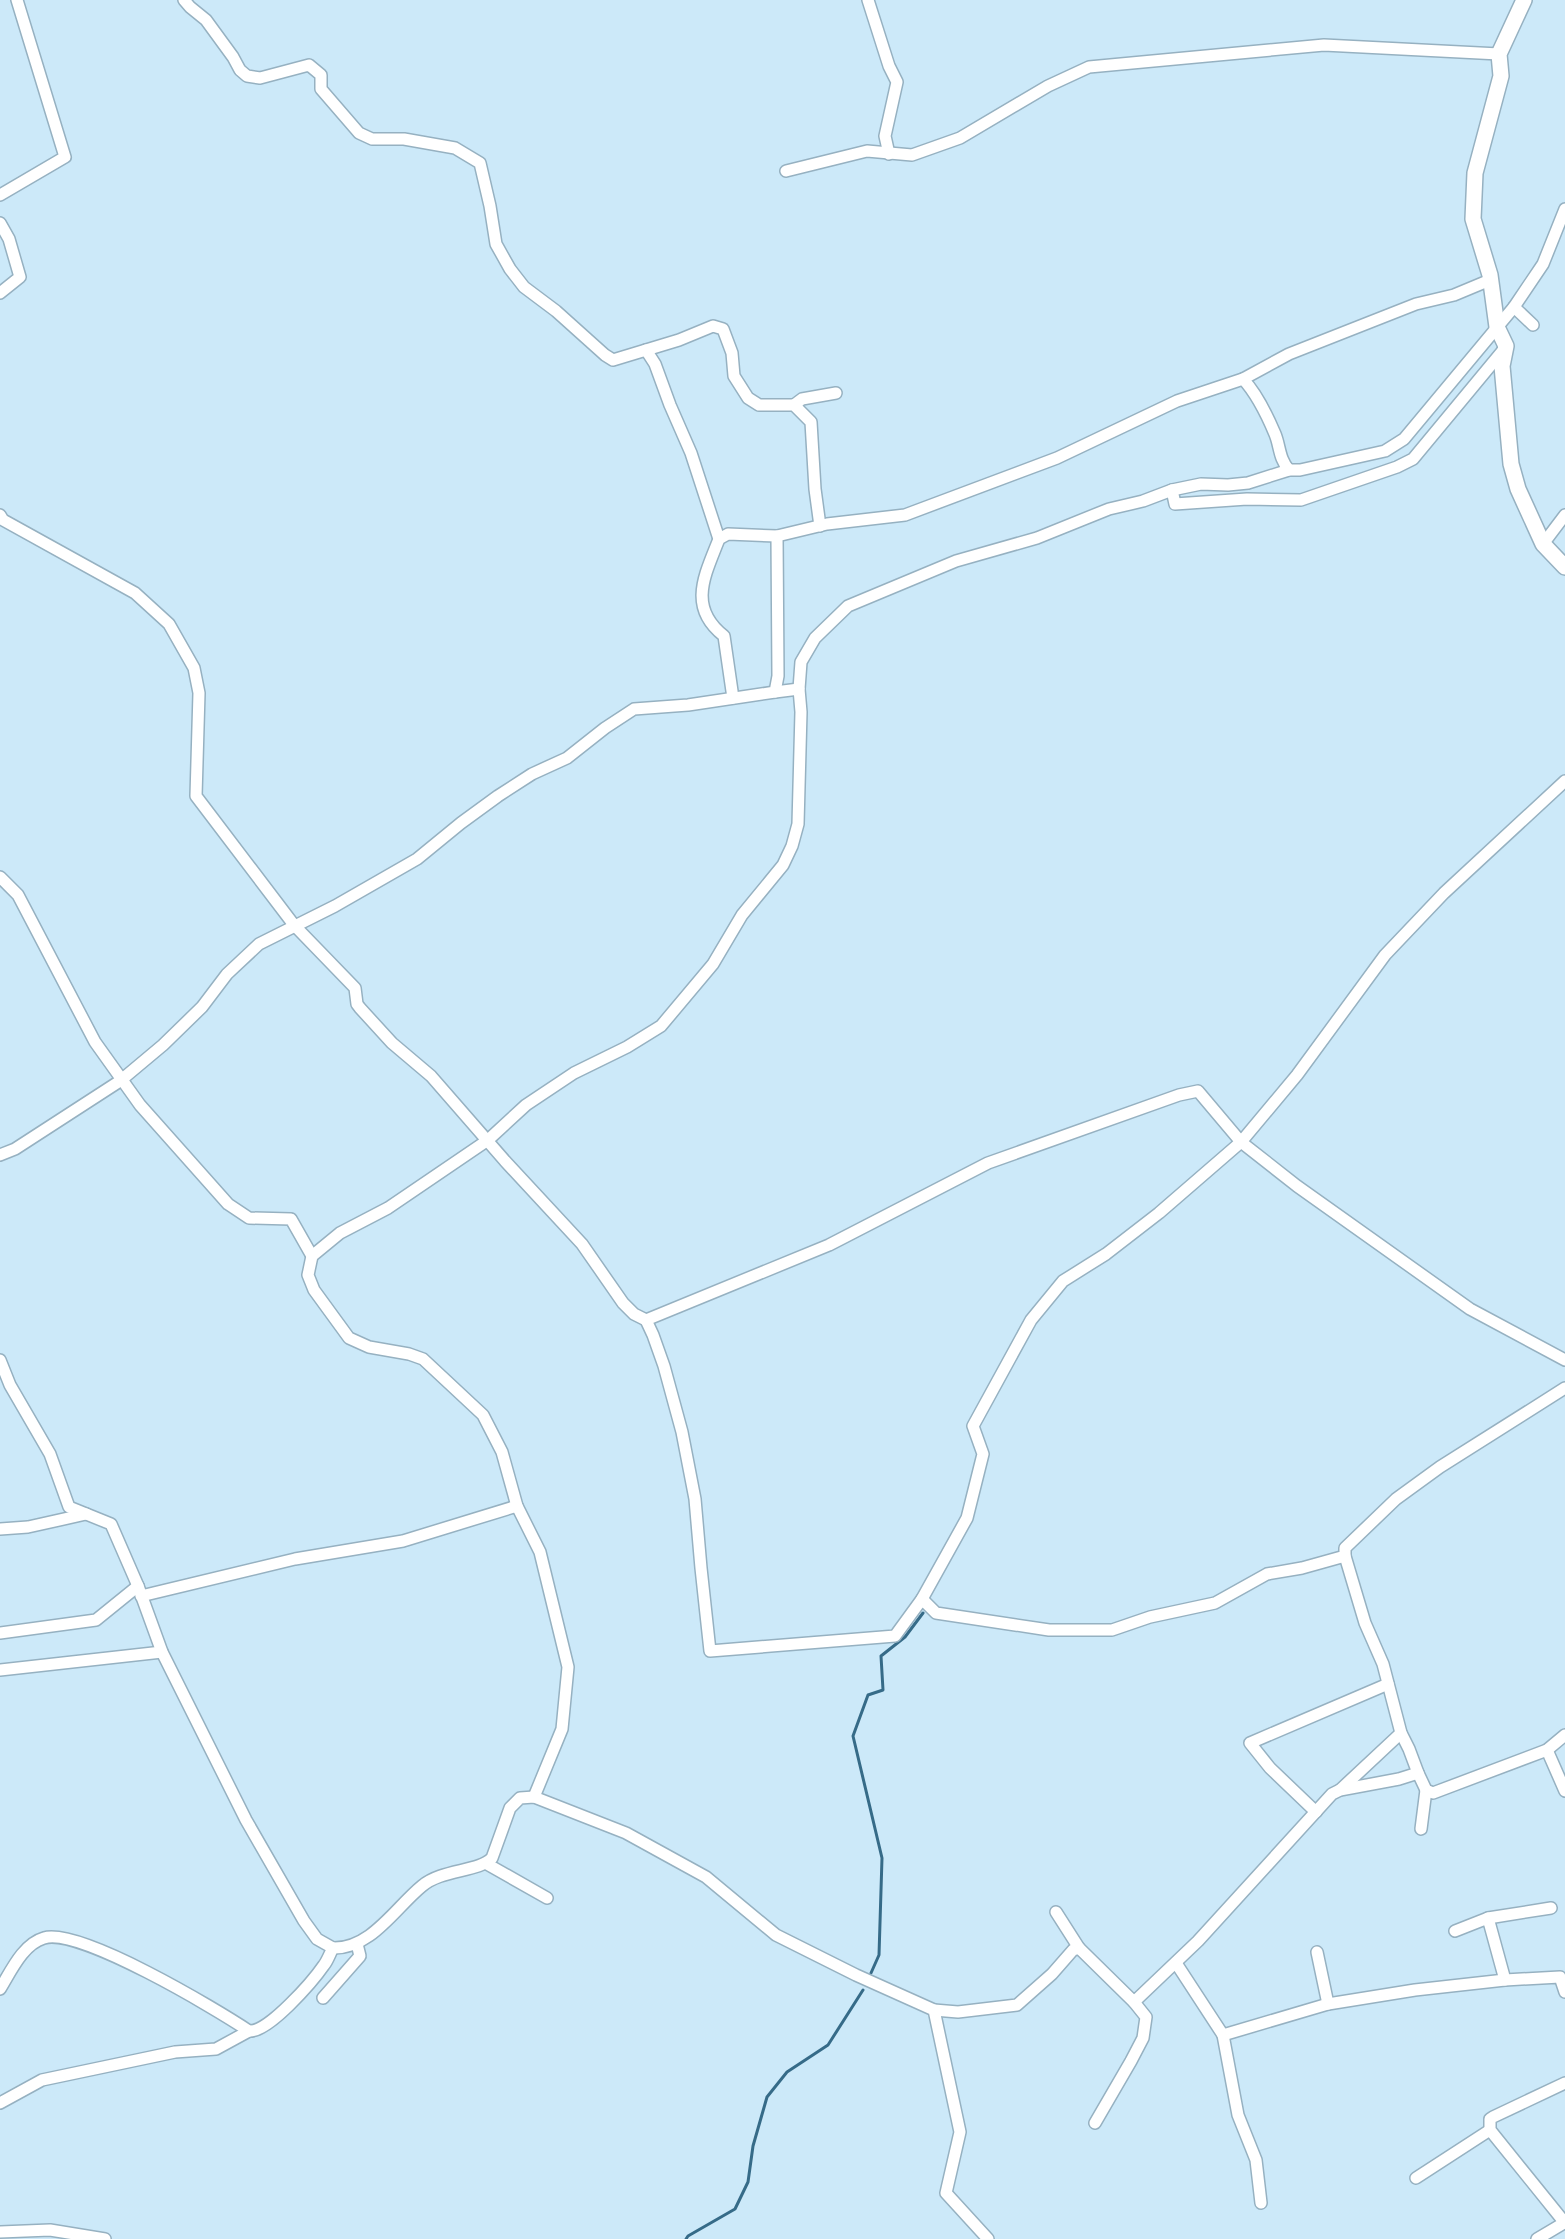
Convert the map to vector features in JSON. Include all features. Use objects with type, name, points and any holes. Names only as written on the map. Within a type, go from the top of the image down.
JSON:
[{"type":"main road","points":[[1524,0],[1499,54],[1501,76],[1475,173],[1473,219],[1490,280],[1498,328],[1506,346],[1502,366],[1511,464],[1518,488],[1543,544],[1565,567]]},
{"type":"street","points":[[0,195],[65,157],[17,0]]},
{"type":"street","points":[[184,0],[206,20],[234,57],[240,70],[247,76],[260,78],[309,65],[321,75],[321,89],[359,134],[372,139],[404,139],[455,148],[480,163],[496,244],[506,263],[524,287],[556,311],[613,360],[689,336],[713,326],[718,326],[723,329],[732,353],[734,376],[748,398],[759,405],[794,405],[802,399],[836,393]]},
{"type":"street","points":[[868,0],[889,66],[897,82],[885,136],[889,154]]},
{"type":"street","points":[[786,171],[867,151],[912,155],[960,138],[1048,86],[1089,67],[1324,45],[1499,54]]},
{"type":"street","points":[[534,1797],[562,1729],[568,1667],[540,1552],[517,1506],[502,1452],[483,1415],[423,1360],[409,1354],[370,1347],[349,1338],[314,1290],[308,1275],[312,1256],[340,1233],[388,1208],[488,1140],[526,1105],[574,1073],[627,1047],[661,1026],[713,964],[742,915],[783,865],[792,846],[798,824],[801,712],[799,688],[801,662],[815,638],[848,606],[956,561],[1037,538],[1109,509],[1143,501],[1172,490],[1201,484],[1228,485],[1248,483],[1288,470],[1300,470],[1347,461],[1385,451],[1404,439],[1514,307],[1543,264],[1565,209]]},
{"type":"street","points":[[0,223],[9,239],[20,277],[0,292]]},
{"type":"street","points":[[718,539],[728,534],[776,536],[820,526],[905,516],[1057,458],[1177,401],[1243,379],[1289,354],[1416,304],[1454,295],[1490,280]]},
{"type":"street","points":[[1514,307],[1533,325]]},
{"type":"street","points":[[1172,490],[1175,504],[1247,499],[1301,500],[1397,468],[1413,459],[1506,346]]},
{"type":"street","points":[[646,350],[655,364],[670,405],[691,452],[718,539],[700,594],[705,613],[712,626],[724,636],[733,698]]},
{"type":"street","points":[[1243,379],[1252,388],[1272,427],[1281,458],[1288,470]]},
{"type":"street","points":[[794,405],[811,422],[815,489],[820,526]]},
{"type":"street","points":[[0,515],[3,520],[135,593],[169,624],[194,668],[199,693],[196,796],[294,926],[355,988],[357,1004],[392,1044],[431,1076],[505,1161],[582,1244],[623,1303],[634,1314],[646,1320],[664,1366],[682,1432],[695,1498],[710,1651],[895,1636],[922,1599],[967,1518],[983,1454],[973,1426],[1031,1320],[1063,1281],[1106,1254],[1159,1213],[1241,1142],[1297,1075],[1385,955],[1444,893],[1565,781]]},
{"type":"street","points":[[1543,544],[1565,515]]},
{"type":"street","points":[[775,692],[778,676],[776,536]]},
{"type":"street","points":[[0,1155],[15,1149],[120,1081],[163,1045],[202,1007],[227,974],[260,944],[335,906],[416,859],[461,822],[498,796],[532,774],[567,758],[605,728],[634,709],[688,705],[799,688]]},
{"type":"street","points":[[0,877],[18,895],[95,1042],[120,1081],[228,1204],[250,1218],[291,1219],[312,1256]]},
{"type":"street","points":[[646,1320],[829,1245],[988,1163],[1179,1095],[1198,1091],[1241,1142],[1297,1186],[1470,1309],[1565,1360]]},
{"type":"street","points":[[1,1365],[10,1385],[50,1454],[69,1507],[111,1524],[162,1652],[246,1820],[281,1882],[317,1939],[333,1948],[346,1948],[357,1944],[400,1909],[422,1886],[444,1874],[486,1864],[492,1858],[510,1808],[520,1798],[534,1797],[626,1833],[706,1877],[776,1935],[856,1976],[934,2010],[958,2012],[1017,2005],[1052,1974],[1073,1950],[1079,1948]]},
{"type":"street","points":[[1420,1828],[1426,1790],[1401,1733],[1383,1664],[1365,1623],[1345,1556],[1345,1548],[1396,1499],[1440,1467],[1565,1388]]},
{"type":"street","points":[[0,1633],[96,1620],[139,1591],[403,1541],[517,1506]]},
{"type":"street","points":[[0,1529],[28,1527],[86,1514]]},
{"type":"street","points":[[922,1599],[936,1613],[1050,1630],[1112,1630],[1150,1617],[1215,1603],[1266,1574],[1302,1568],[1345,1556]]},
{"type":"street","points":[[0,1670],[162,1652]]},
{"type":"street","points":[[1316,1812],[1270,1768],[1250,1743],[1388,1684]]},
{"type":"street","points":[[1340,1790],[1401,1733]]},
{"type":"street","points":[[1426,1790],[1433,1793],[1546,1750],[1565,1735]]},
{"type":"street","points":[[1546,1750],[1565,1791]]},
{"type":"street","points":[[1134,2002],[1176,1963],[1332,1794],[1340,1790],[1398,1779],[1418,1773]]},
{"type":"street","points":[[486,1864],[547,1898]]},
{"type":"street","points":[[1456,1931],[1488,1918],[1551,1908]]},
{"type":"street","points":[[1056,1912],[1079,1948],[1134,2002],[1146,2017],[1143,2038],[1095,2123]]},
{"type":"street","points":[[1488,1918],[1505,1980]]},
{"type":"street","points":[[0,1988],[16,1962],[29,1948],[44,1938],[58,1936],[138,1966],[249,2031]]},
{"type":"street","points":[[322,1998],[360,1956],[357,1944]]},
{"type":"street","points":[[0,2103],[42,2080],[175,2052],[216,2049],[249,2031],[262,2028],[277,2016],[325,1964],[333,1948]]},
{"type":"street","points":[[1317,1952],[1328,2004]]},
{"type":"street","points":[[1176,1963],[1223,2035],[1238,2115],[1256,2160],[1261,2203]]},
{"type":"street","points":[[1223,2035],[1328,2004],[1414,1990],[1505,1980],[1560,1977],[1565,1992]]},
{"type":"street","points":[[934,2010],[960,2132],[946,2193],[988,2239]]},
{"type":"street","points":[[1537,2239],[1565,2223],[1490,2130],[1490,2119],[1565,2083]]},
{"type":"street","points":[[1416,2178],[1490,2130]]},
{"type":"street","points":[[0,2232],[50,2230],[105,2239]]},
{"type":"waterway","points":[[871,1973],[879,1955],[882,1858],[853,1736],[868,1695],[883,1690],[881,1656],[905,1637],[923,1613]]},
{"type":"waterway","points":[[686,2239],[688,2236],[735,2209],[748,2182],[753,2146],[767,2097],[787,2072],[828,2045],[863,1990]]}]
